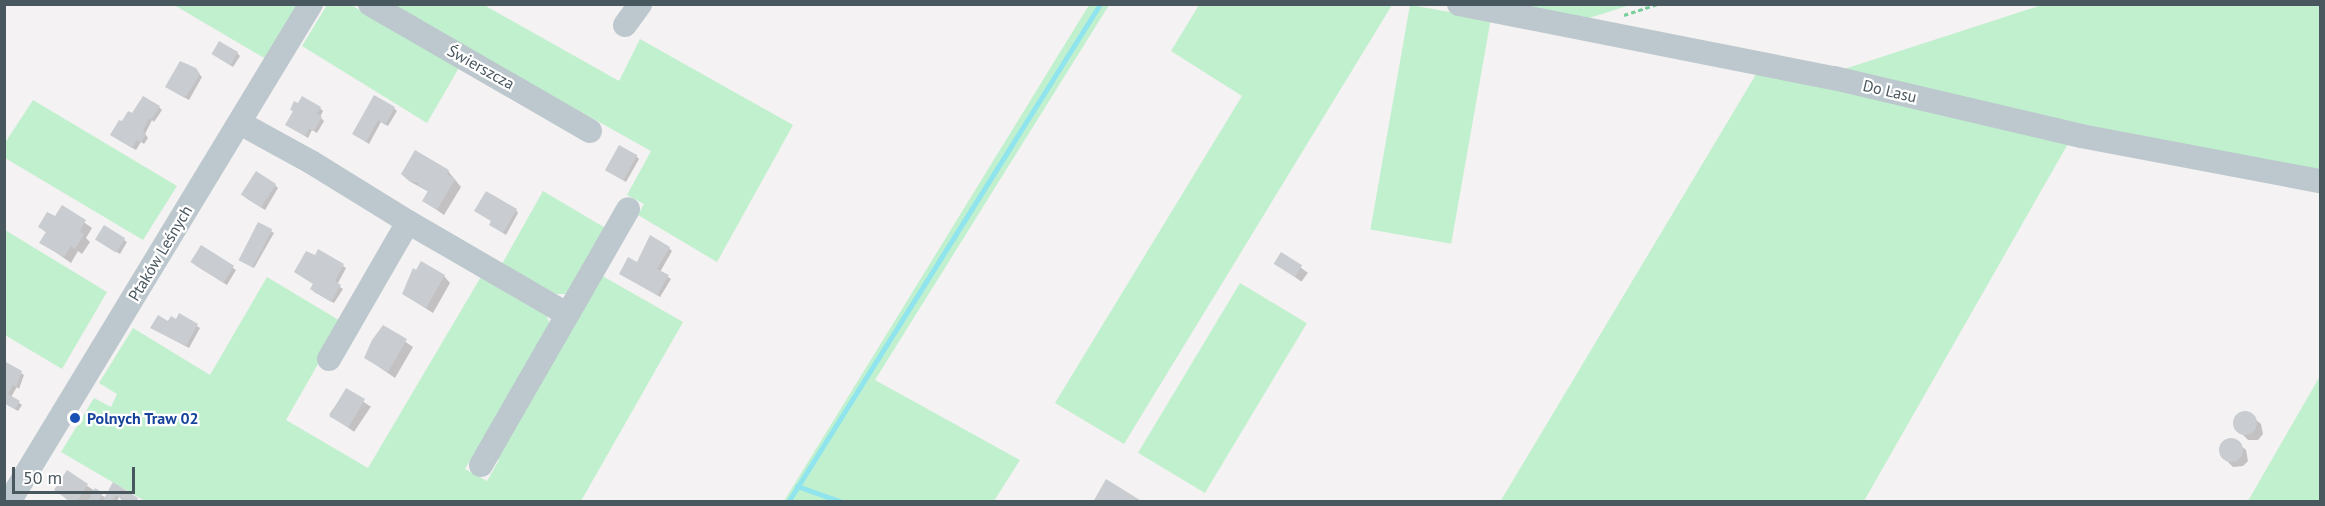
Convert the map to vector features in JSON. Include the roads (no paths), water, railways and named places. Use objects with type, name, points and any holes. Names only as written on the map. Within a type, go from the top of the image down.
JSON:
[{"type":"street","name":"Ptaków Leśnych","points":[[8,500],[311,4]]},
{"type":"street","name":"Świerszcza","points":[[370,4],[590,131]]},
{"type":"street","points":[[626,25],[640,4]]},
{"type":"street","name":"Do Lasu","points":[[1459,4],[1834,78],[2104,141],[2320,181]]},
{"type":"street","points":[[240,123],[311,162],[408,222],[567,314]]},
{"type":"street","points":[[481,465],[628,209]]},
{"type":"street","points":[[329,359],[408,222]]},
{"type":"waterway","points":[[788,502],[1100,4]]},
{"type":"waterway","points":[[797,486],[842,502]]},
{"type":"place","name":"Polnych Traw 02","points":[[75,418]]}]
